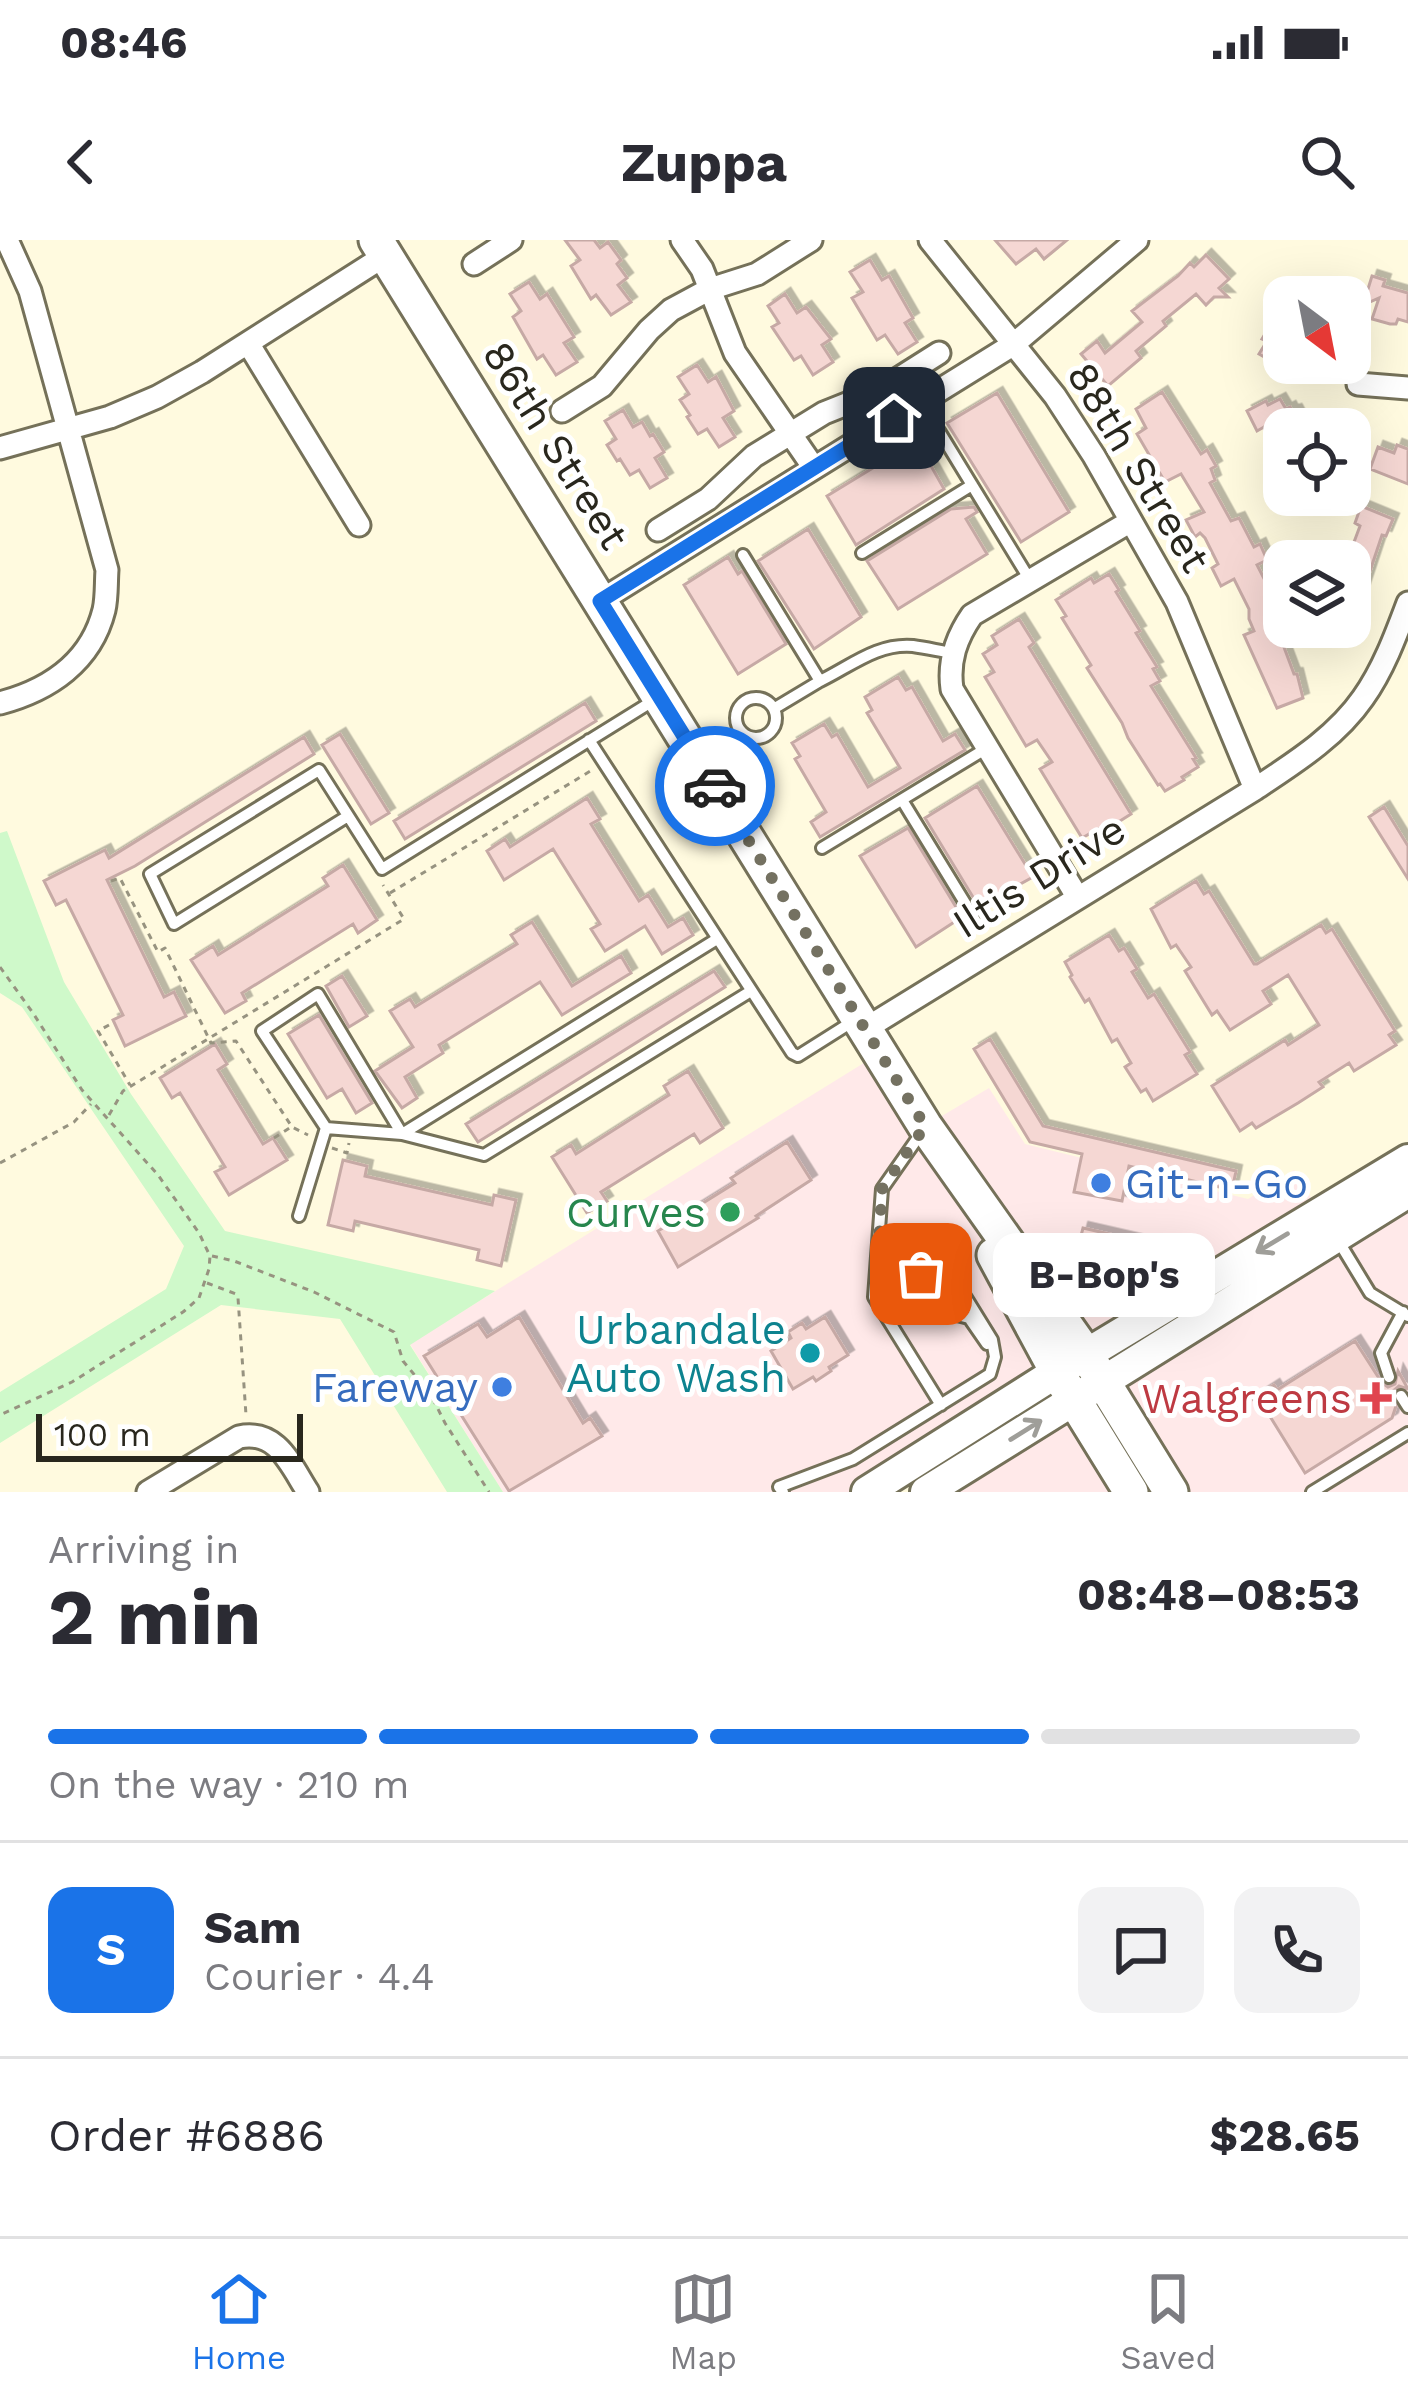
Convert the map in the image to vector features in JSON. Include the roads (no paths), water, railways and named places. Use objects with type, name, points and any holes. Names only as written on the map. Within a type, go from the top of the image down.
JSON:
[{"type":"main road","name":"86th Street","points":[[381,248],[925,1126],[1095,1368],[1171,1492]]},
{"type":"main road","name":"86th Street","points":[[925,1126],[1065,1386],[1131,1492]]},
{"type":"main road","points":[[1095,1368],[1408,1160]]},
{"type":"main road","points":[[867,1492],[1336,1237],[1408,1192]]},
{"type":"main road","points":[[926,1492],[1065,1386]]},
{"type":"street","points":[[0,704],[56,682],[75,664],[104,612],[107,570],[30,291],[7,240]]},
{"type":"street","points":[[474,264],[511,240]]},
{"type":"street","points":[[682,240],[694,254],[735,353],[814,468]]},
{"type":"street","points":[[562,411],[602,386],[671,310],[710,289],[757,274],[811,240]]},
{"type":"street","name":"88th Street","points":[[930,240],[1014,344],[1094,456],[1177,602],[1255,789]]},
{"type":"street","points":[[600,601],[1014,344],[1137,240]]},
{"type":"street","points":[[0,448],[110,417],[157,397],[248,343],[381,248]]},
{"type":"street","points":[[248,343],[359,525]]},
{"type":"street","points":[[658,530],[708,499],[754,456],[824,413],[879,391],[939,353]]},
{"type":"street","points":[[1358,384],[1408,388]]},
{"type":"street","points":[[1078,898],[952,689],[953,652],[972,615],[1131,521]]},
{"type":"street","name":"Iltis Drive","points":[[861,1023],[1078,898],[1310,751],[1342,724],[1401,644],[1408,603]]},
{"type":"street","points":[[148,1492],[248,1435],[278,1446],[308,1492]]},
{"type":"lane","points":[[939,431],[1030,580]]},
{"type":"lane","points":[[862,554],[972,485]]},
{"type":"lane","points":[[743,555],[820,681]]},
{"type":"lane","points":[[775,708],[872,652],[911,646],[953,652]]},
{"type":"lane","points":[[348,816],[174,924],[150,874],[319,770],[382,868],[659,697]]},
{"type":"lane","points":[[589,740],[792,1053],[798,1056],[861,1023]]},
{"type":"lane","points":[[822,848],[987,748]]},
{"type":"lane","points":[[902,800],[973,916]]},
{"type":"lane","points":[[402,1134],[717,938]]},
{"type":"lane","points":[[326,1127],[402,1134],[484,1155],[751,991]]},
{"type":"lane","points":[[326,1127],[262,1030],[318,994],[402,1134]]},
{"type":"lane","points":[[925,1126],[882,1189],[874,1297],[941,1405]]},
{"type":"lane","points":[[299,1216],[326,1127]]},
{"type":"lane","points":[[1336,1237],[1370,1293],[1405,1314],[1381,1354],[1389,1377]]},
{"type":"lane","points":[[878,1263],[921,1274]]},
{"type":"lane","points":[[783,1492],[779,1487],[853,1459],[990,1374],[995,1357],[992,1340],[958,1286],[936,1277]]},
{"type":"lane","points":[[874,1297],[913,1305]]},
{"type":"lane","points":[[929,1308],[969,1318],[995,1357]]},
{"type":"lane","points":[[1312,1492],[1408,1433]]},
{"type":"place","name":"Git-n-Go","points":[[1101,1183]]},
{"type":"place","name":"Curves","points":[[730,1212]]},
{"type":"place","name":"B-Bop's","points":[[921,1274]]},
{"type":"place","name":"Urbandale Auto Wash","points":[[810,1353]]},
{"type":"place","name":"Fareway","points":[[502,1387]]},
{"type":"place","name":"Walgreens","points":[[1376,1398]]}]
